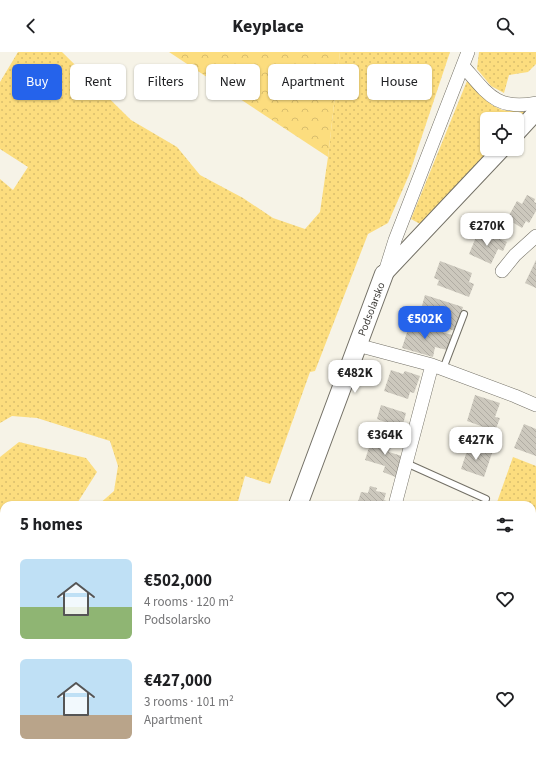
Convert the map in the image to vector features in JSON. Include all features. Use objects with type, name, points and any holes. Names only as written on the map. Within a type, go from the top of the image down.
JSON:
[{"type":"main road","name":"Podsolarsko","points":[[299,501],[384,274]]},
{"type":"street","points":[[384,274],[395,240],[468,52]]},
{"type":"street","points":[[463,66],[489,95],[499,102],[510,105],[536,103]]},
{"type":"street","points":[[524,125],[536,112]]},
{"type":"street","name":"Podsolarsko","points":[[384,274],[495,156]]},
{"type":"street","points":[[502,271],[536,236]]},
{"type":"street","points":[[357,345],[438,367],[536,405]]},
{"type":"street","points":[[396,501],[406,463],[438,367]]},
{"type":"lane","points":[[438,367],[464,314]]},
{"type":"lane","points":[[406,463],[486,499]]},
{"type":"green space","points":[[18,52],[62,52],[74,64],[70,64],[70,100],[111,100],[131,120],[177,147],[200,175],[243,198],[273,218],[305,229],[320,212],[335,100],[359,100],[359,64],[339,64],[340,52],[450,52],[409,175],[388,223],[368,234],[315,371],[310,372],[270,484],[245,476],[238,501],[103,501],[114,491],[118,466],[110,441],[37,418],[12,416],[0,423],[0,179],[13,190],[28,167],[0,149],[0,82]]},
{"type":"green space","points":[[169,52],[340,52],[339,64],[268,64],[268,100],[335,100],[328,157],[242,100],[260,100],[260,64],[206,64],[206,76],[198,71],[198,64],[187,64]]},
{"type":"green space","points":[[479,52],[536,52],[536,64],[528,72],[509,75],[504,93],[491,86],[477,69]]},
{"type":"green space","points":[[467,81],[492,105],[502,110],[526,112],[524,115],[524,112],[480,112],[480,156],[488,156],[422,225],[411,219]]},
{"type":"green space","points":[[19,442],[86,458],[97,472],[79,501],[0,501],[0,457]]},
{"type":"green space","points":[[513,457],[536,466],[536,501],[497,501]]},
{"type":"building","points":[[527,195],[535,199],[534,202],[536,203],[536,211],[529,223],[526,221],[522,228],[507,219],[517,201],[522,204]]},
{"type":"building","points":[[479,230],[507,242],[503,251],[498,249],[491,264],[469,254]]},
{"type":"building","points":[[536,260],[536,288],[525,283]]},
{"type":"building","points":[[440,261],[472,273],[469,282],[474,284],[469,297],[437,285],[439,280],[434,278]]},
{"type":"building","points":[[425,295],[463,307],[456,331],[418,320]]},
{"type":"building","points":[[410,323],[452,335],[447,350],[435,347],[433,357],[402,348]]},
{"type":"building","points":[[391,370],[403,374],[405,371],[420,376],[414,393],[410,392],[408,399],[384,391]]},
{"type":"building","points":[[475,395],[500,403],[495,417],[500,418],[495,431],[467,421]]},
{"type":"building","points":[[381,405],[406,413],[402,428],[377,419]]},
{"type":"building","points":[[524,424],[536,429],[536,456],[514,448]]},
{"type":"building","points":[[373,435],[393,442],[389,452],[405,457],[398,478],[383,472],[385,466],[365,460]]},
{"type":"building","points":[[469,445],[492,453],[484,477],[461,469]]},
{"type":"building","points":[[370,486],[377,488],[376,491],[386,493],[384,500],[386,501],[358,501],[361,492],[368,493]]}]
